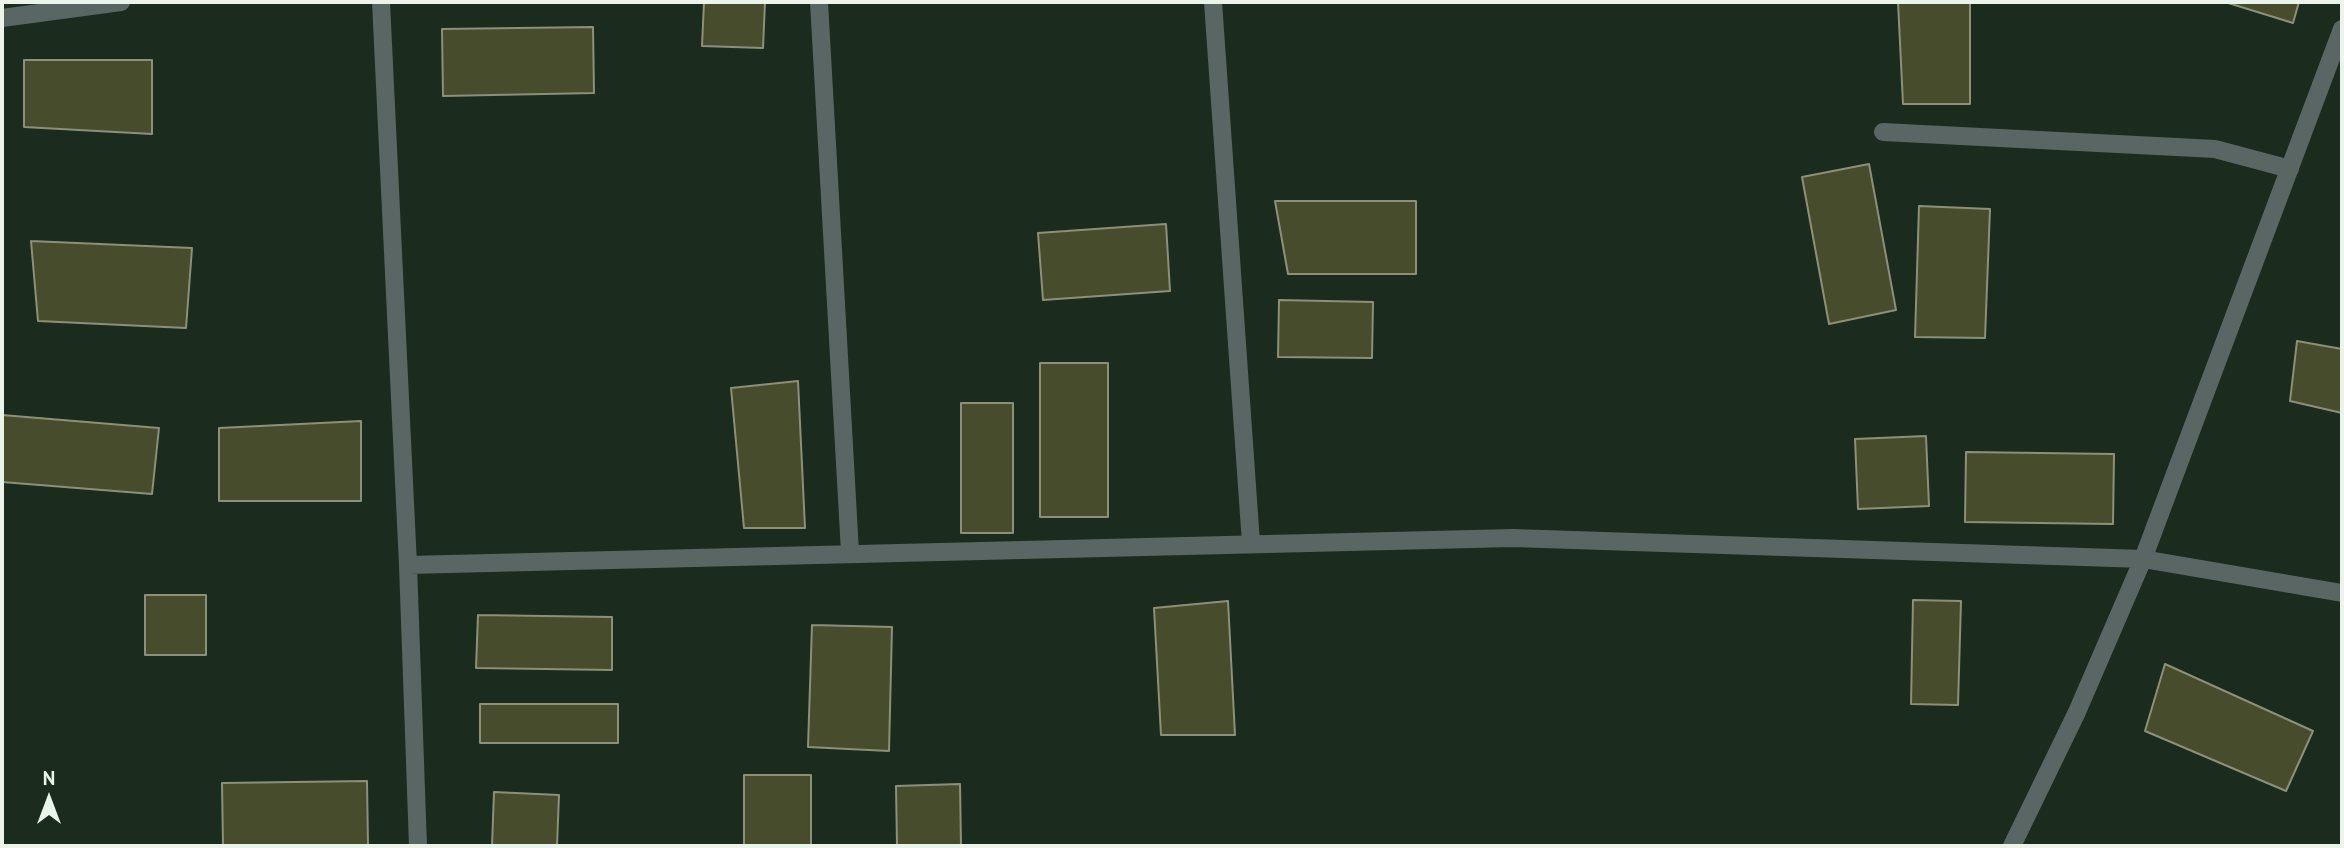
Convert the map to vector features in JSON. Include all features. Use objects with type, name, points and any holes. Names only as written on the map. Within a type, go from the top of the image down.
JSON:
[{"type":"street","points":[[2,18],[121,2]]},
{"type":"street","points":[[381,2],[408,565],[418,846]]},
{"type":"street","points":[[819,2],[850,552]]},
{"type":"street","points":[[1213,2],[1251,543]]},
{"type":"street","points":[[2012,846],[2077,712],[2143,559],[2341,37]]},
{"type":"street","points":[[1883,132],[2215,149],[2290,169]]},
{"type":"street","points":[[408,565],[850,552],[1513,538],[2143,559],[2342,593]]},
{"type":"building","points":[[530,2],[530,3],[459,3]]},
{"type":"building","points":[[704,2],[765,2],[763,48],[702,46]]},
{"type":"building","points":[[1898,2],[1970,2],[1970,104],[1903,104]]},
{"type":"building","points":[[2225,2],[2299,2],[2293,23]]},
{"type":"building","points":[[593,27],[594,93],[443,96],[442,29]]},
{"type":"building","points":[[24,60],[152,60],[152,134],[24,127]]},
{"type":"building","points":[[1869,164],[1896,310],[1829,324],[1802,177]]},
{"type":"building","points":[[1275,201],[1416,201],[1416,274],[1288,274]]},
{"type":"building","points":[[1919,206],[1990,209],[1985,338],[1915,337]]},
{"type":"building","points":[[1166,224],[1170,291],[1043,300],[1038,233]]},
{"type":"building","points":[[31,241],[192,248],[186,328],[38,321]]},
{"type":"building","points":[[1279,300],[1373,302],[1372,358],[1278,357]]},
{"type":"building","points":[[2297,341],[2342,349],[2342,413],[2290,401]]},
{"type":"building","points":[[1040,363],[1108,363],[1108,517],[1040,517]]},
{"type":"building","points":[[798,381],[805,528],[744,528],[731,388]]},
{"type":"building","points":[[961,403],[1013,403],[1013,533],[961,533]]},
{"type":"building","points":[[2,415],[159,428],[152,494],[2,482]]},
{"type":"building","points":[[361,421],[361,501],[219,501],[219,428]]},
{"type":"building","points":[[1926,436],[1929,506],[1858,509],[1855,439]]},
{"type":"building","points":[[1966,452],[2114,454],[2113,524],[1965,522]]},
{"type":"building","points":[[145,595],[206,595],[206,655],[145,655]]},
{"type":"building","points":[[1913,600],[1961,601],[1958,705],[1911,704]]},
{"type":"building","points":[[1228,601],[1235,735],[1161,735],[1154,608]]},
{"type":"building","points":[[478,615],[612,617],[612,670],[476,668]]},
{"type":"building","points":[[812,625],[892,627],[889,751],[808,747]]},
{"type":"building","points":[[2165,664],[2313,731],[2286,791],[2145,731]]},
{"type":"building","points":[[480,704],[618,704],[618,743],[480,743]]},
{"type":"building","points":[[744,775],[811,775],[811,846],[744,846]]},
{"type":"building","points":[[367,781],[368,846],[223,846],[222,783]]},
{"type":"building","points":[[960,784],[961,846],[897,846],[896,786]]},
{"type":"building","points":[[494,792],[559,795],[557,846],[492,846]]}]
